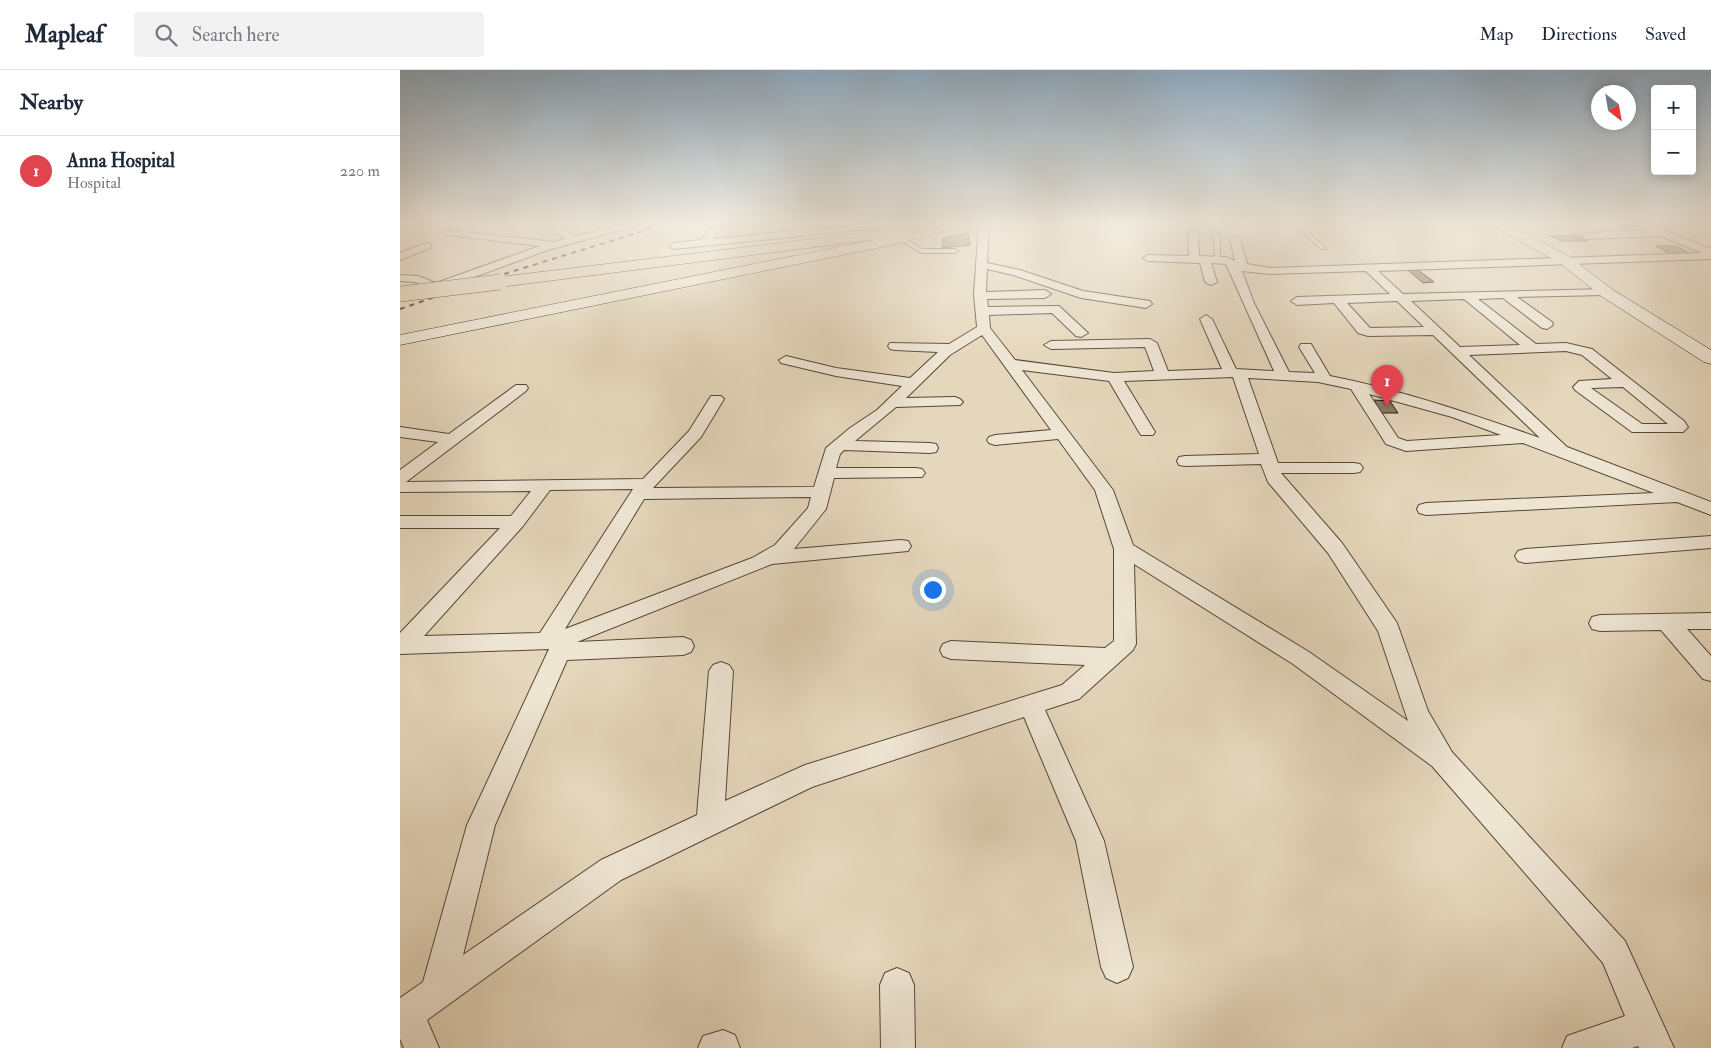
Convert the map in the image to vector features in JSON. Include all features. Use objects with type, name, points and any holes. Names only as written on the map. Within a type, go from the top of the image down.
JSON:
[{"type":"main road","points":[[400,294],[606,269]]},
{"type":"main road","points":[[400,340],[755,269]]},
{"type":"main road","points":[[1576,269],[1605,291],[1711,358]]},
{"type":"street","points":[[400,300],[487,269]]},
{"type":"street","points":[[422,1048],[403,1016],[611,870],[805,777],[1070,692],[1124,644],[1124,549],[1104,490],[1010,364],[982,312],[982,269]]},
{"type":"street","points":[[1000,269],[1016,272],[1081,294],[1146,304]]},
{"type":"street","points":[[1204,269],[1211,282]]},
{"type":"street","points":[[1238,269],[1248,303],[1283,375]]},
{"type":"street","points":[[1251,269],[1270,271],[1348,269]]},
{"type":"street","points":[[1370,269],[1564,452]]},
{"type":"street","points":[[400,278],[418,279],[435,287]]},
{"type":"street","points":[[1297,301],[1605,291]]},
{"type":"street","points":[[557,644],[767,558],[782,550],[817,509],[832,458],[953,348],[982,312],[1045,294]]},
{"type":"street","points":[[1505,294],[1547,325]]},
{"type":"street","points":[[1466,296],[1533,348]]},
{"type":"street","points":[[1338,300],[1363,330],[1368,332],[1436,331]]},
{"type":"street","points":[[982,312],[1055,309],[1081,333]]},
{"type":"street","points":[[1492,316],[1533,315]]},
{"type":"street","points":[[1206,319],[1235,373],[1259,427],[1274,478],[1335,548],[1389,629],[1418,714],[1443,760]]},
{"type":"street","points":[[1052,345],[1150,343],[1162,375]]},
{"type":"street","points":[[895,346],[953,348]]},
{"type":"street","points":[[1306,347],[1325,379]]},
{"type":"street","points":[[1456,351],[1566,347],[1581,350],[1626,383],[1680,427],[1677,429],[1638,429],[1580,387],[1584,384],[1626,383]]},
{"type":"street","points":[[786,360],[836,372],[914,383]]},
{"type":"street","points":[[1010,364],[1114,377],[1235,373],[1325,379],[1356,385],[1457,414],[1564,452],[1711,509]]},
{"type":"street","points":[[1114,377],[1147,432]]},
{"type":"street","points":[[1356,385],[1392,441],[1398,444],[1406,446],[1525,439]]},
{"type":"street","points":[[400,478],[521,388]]},
{"type":"street","points":[[436,994],[481,825],[557,644],[642,489],[695,434],[716,399]]},
{"type":"street","points":[[892,403],[955,402]]},
{"type":"street","points":[[400,432],[453,439]]},
{"type":"street","points":[[995,440],[1062,434]]},
{"type":"street","points":[[832,458],[922,460],[832,458]]},
{"type":"street","points":[[1185,461],[1354,468]]},
{"type":"street","points":[[404,649],[516,522],[545,485]]},
{"type":"street","points":[[400,487],[545,485],[642,489],[821,492]]},
{"type":"street","points":[[1426,509],[1711,496]]},
{"type":"street","points":[[400,522],[516,522]]},
{"type":"street","points":[[1524,556],[1711,542]]},
{"type":"street","points":[[767,558],[901,546]]},
{"type":"street","points":[[1124,549],[1302,658],[1443,760],[1614,952],[1652,1037],[1579,1048]]},
{"type":"street","points":[[1600,623],[1711,621]]},
{"type":"street","points":[[1667,622],[1711,672]]},
{"type":"street","points":[[404,649],[557,644],[683,646]]},
{"type":"street","points":[[951,650],[1109,657]]},
{"type":"street","points":[[710,823],[721,671]]},
{"type":"street","points":[[1031,705],[1090,842],[1117,967]]},
{"type":"street","points":[[897,985],[898,1048]]},
{"type":"building","points":[[1408,270],[1418,270],[1434,282],[1423,283]]},
{"type":"building","points":[[1374,400],[1390,401],[1398,413],[1381,413]]},
{"type":"railway","points":[[400,309],[521,269]]},
{"type":"place","name":"Anna Hospital","points":[[1387,406]]}]
